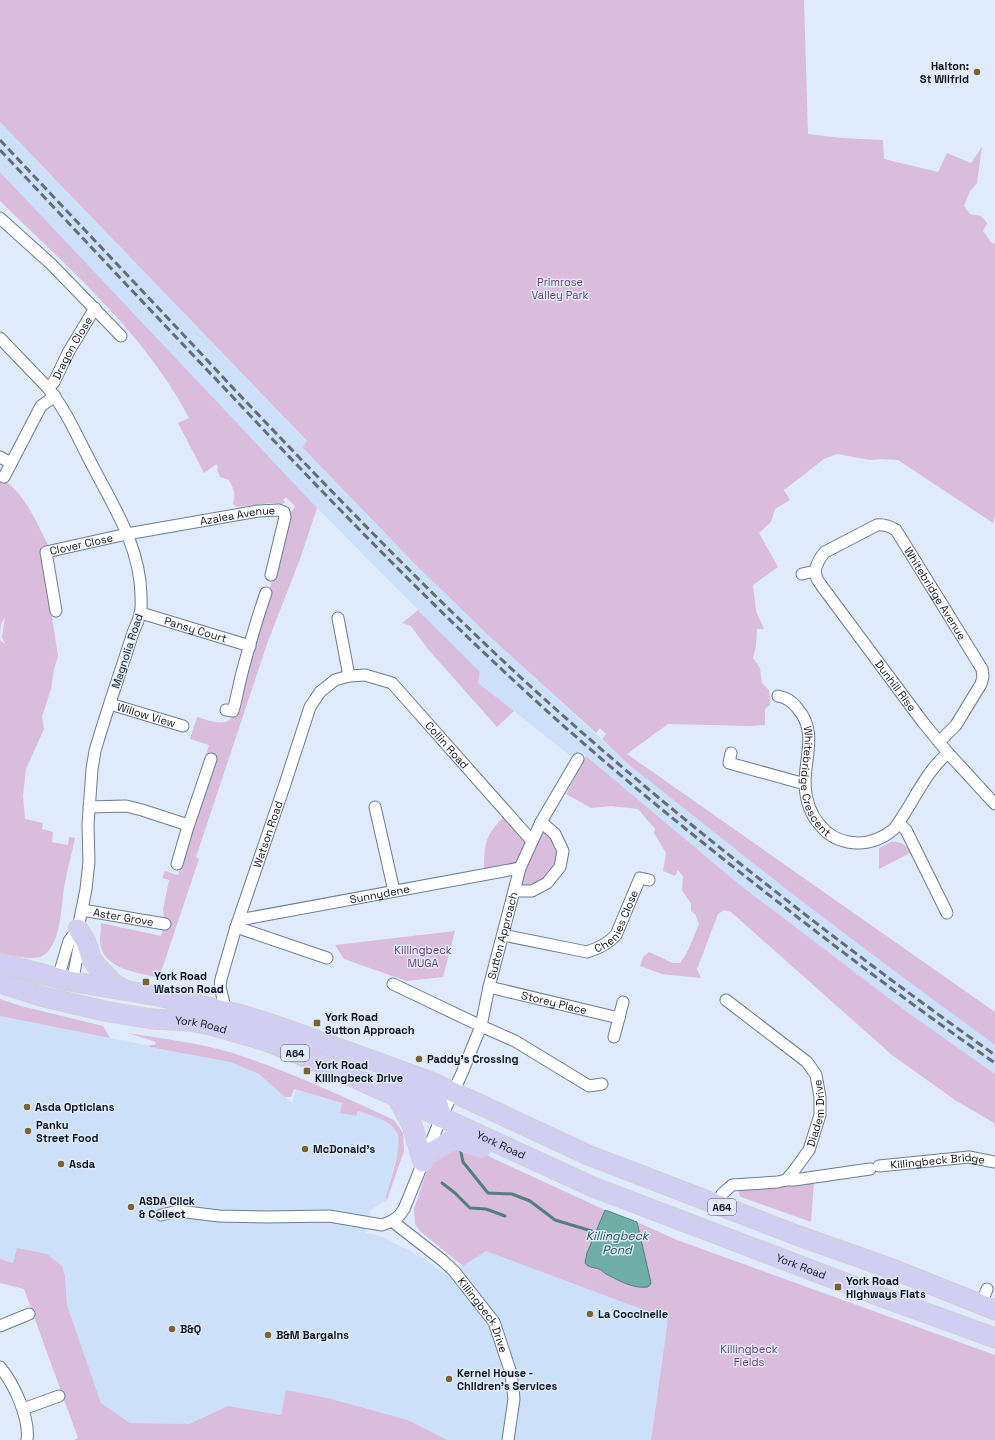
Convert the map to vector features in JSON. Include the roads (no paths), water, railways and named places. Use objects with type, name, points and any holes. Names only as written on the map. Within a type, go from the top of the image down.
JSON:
[{"type":"highway","points":[[78,929],[86,942],[91,958],[96,966],[114,984],[126,991]]},
{"type":"highway","points":[[0,964],[35,963],[52,966],[59,982]]},
{"type":"highway","name":"York Road","points":[[59,982],[74,1003],[110,1012],[152,1019],[189,1021],[217,1027],[266,1041],[334,1069],[477,1135],[606,1192],[874,1295],[995,1338]]},
{"type":"highway","name":"York Road","points":[[0,984],[59,982],[126,991],[158,996],[226,1011],[280,1027],[429,1081],[588,1155],[799,1236],[988,1301]]},
{"type":"highway","points":[[354,1054],[371,1070],[433,1098],[437,1102],[440,1109],[441,1118]]},
{"type":"highway","points":[[453,1093],[454,1102],[459,1112],[477,1135]]},
{"type":"highway","points":[[396,1097],[412,1125],[424,1158],[449,1142],[459,1140],[560,1182],[606,1192]]},
{"type":"street","name":"Dragon Close","points":[[0,218],[51,264],[121,336]]},
{"type":"street","name":"Dragon Close","points":[[4,477],[40,406],[52,392],[54,382],[69,351],[95,308]]},
{"type":"street","name":"Magnolia Road","points":[[0,338],[52,392],[71,422],[90,461],[115,505],[136,556],[139,570],[141,613],[131,637],[95,751],[89,807],[89,862],[78,929],[79,947],[74,973],[59,982]]},
{"type":"street","points":[[0,458],[10,463]]},
{"type":"street","name":"Azalea Avenue","points":[[127,534],[258,511],[286,510],[271,575]]},
{"type":"street","name":"Whitebridge Avenue","points":[[815,571],[816,564],[825,552],[877,525],[883,524],[896,530],[982,669],[983,677],[981,684],[956,725],[939,742]]},
{"type":"street","name":"Clover Close","points":[[56,611],[46,552],[127,534]]},
{"type":"street","points":[[802,574],[815,571]]},
{"type":"street","name":"Dunhill Rise","points":[[815,571],[820,585],[922,720],[939,742],[995,804]]},
{"type":"street","points":[[226,710],[233,711],[254,626],[266,593]]},
{"type":"street","name":"Pansy Court","points":[[141,613],[250,646]]},
{"type":"street","points":[[338,618],[349,676]]},
{"type":"street","name":"Collin Road","points":[[349,676],[365,675],[392,683],[532,841]]},
{"type":"street","name":"Watson Road","points":[[226,1011],[220,987],[221,978],[237,923],[310,707],[320,692],[335,680],[349,676]]},
{"type":"street","name":"Whitebridge Crescent","points":[[778,696],[793,702],[801,712],[807,724],[810,739],[805,784],[808,806],[822,828],[836,838],[853,843],[871,842],[887,835],[899,823],[931,771],[948,752]]},
{"type":"street","name":"Willow View","points":[[110,704],[184,726]]},
{"type":"street","points":[[731,753],[729,763],[805,784]]},
{"type":"street","points":[[177,864],[188,825],[211,759]]},
{"type":"street","name":"Sutton Approach","points":[[441,1118],[481,1026],[489,987],[520,868],[541,822],[578,759]]},
{"type":"street","points":[[89,807],[126,806],[188,825]]},
{"type":"street","points":[[375,807],[394,891]]},
{"type":"street","points":[[515,891],[532,891],[547,883],[560,867],[563,851],[555,834],[541,822]]},
{"type":"street","points":[[899,823],[906,830],[947,913]]},
{"type":"street","name":"Sunnydene","points":[[237,923],[394,891],[520,868]]},
{"type":"street","name":"Chenies Close","points":[[503,935],[587,952],[594,950],[610,941],[616,935],[640,878],[649,880]]},
{"type":"street","name":"Aster Grove","points":[[82,910],[165,924]]},
{"type":"street","points":[[237,923],[327,958]]},
{"type":"street","name":"Magnolia Road","points":[[59,982],[68,941],[78,929]]},
{"type":"street","points":[[393,984],[516,1041],[589,1086],[602,1084]]},
{"type":"street","name":"Storey Place","points":[[489,987],[619,1018]]},
{"type":"street","name":"Diadem Drive","points":[[726,1000],[794,1051],[807,1062],[816,1076],[820,1097],[820,1115],[809,1150],[786,1180]]},
{"type":"street","points":[[614,1037],[623,1002]]},
{"type":"street","points":[[161,1215],[178,1211],[219,1216],[329,1216],[382,1225],[399,1216],[404,1208],[441,1118]]},
{"type":"street","name":"Killingbeck Bridge","points":[[786,1180],[875,1167],[969,1157],[995,1162]]},
{"type":"street","points":[[719,1205],[722,1194],[732,1185],[778,1182],[786,1180]]},
{"type":"street","name":"Killingbeck Drive","points":[[392,1221],[454,1271],[494,1322],[511,1373],[514,1399],[508,1440]]},
{"type":"street","points":[[0,1326],[29,1314]]},
{"type":"street","points":[[0,1367],[4,1380],[23,1410],[28,1432],[27,1440]]},
{"type":"street","points":[[23,1410],[58,1396]]},
{"type":"water","name":"Killingbeck Pond","points":[[605,1210],[637,1222],[651,1283],[648,1287],[637,1287],[627,1284],[606,1274],[600,1269],[590,1267],[585,1263],[587,1253]]},
{"type":"waterway","points":[[460,1148],[463,1162],[488,1193],[512,1194],[530,1201],[555,1220],[595,1232]]},
{"type":"waterway","points":[[442,1183],[470,1208],[486,1209],[505,1216]]},
{"type":"railway","points":[[0,140],[337,497],[443,604],[546,701],[608,755],[734,859],[879,971],[995,1055]]},
{"type":"railway","points":[[0,150],[332,502],[438,609],[540,705],[631,784],[755,884],[934,1020],[995,1063]]},
{"type":"place","name":"Halton: St Wilfrid","points":[[977,72]]},
{"type":"place","name":"York Road Watson Road","points":[[146,982]]},
{"type":"place","name":"York Road Sutton Approach","points":[[317,1023]]},
{"type":"place","name":"Paddy's Crossing","points":[[419,1059]]},
{"type":"place","name":"York Road Killingbeck Drive","points":[[307,1071]]},
{"type":"place","name":"Asda Opticians","points":[[27,1107]]},
{"type":"place","name":"Panku Street Food","points":[[28,1131]]},
{"type":"place","name":"McDonald's","points":[[305,1149]]},
{"type":"place","name":"Asda","points":[[61,1164]]},
{"type":"place","name":"ASDA Click & Collect","points":[[131,1207]]},
{"type":"place","name":"York Road Highways Flats","points":[[838,1287]]},
{"type":"place","name":"La Coccinelle","points":[[590,1314]]},
{"type":"place","name":"B&Q","points":[[172,1329]]},
{"type":"place","name":"B&M Bargains","points":[[268,1335]]},
{"type":"place","name":"Kernel House - Children's Services","points":[[449,1379]]},
{"type":"park label","name":"Primrose Valley Park","points":[[560,288]]},
{"type":"park label","name":"Killingbeck MUGA","points":[[423,956]]},
{"type":"park label","name":"Killingbeck Fields","points":[[749,1355]]}]
